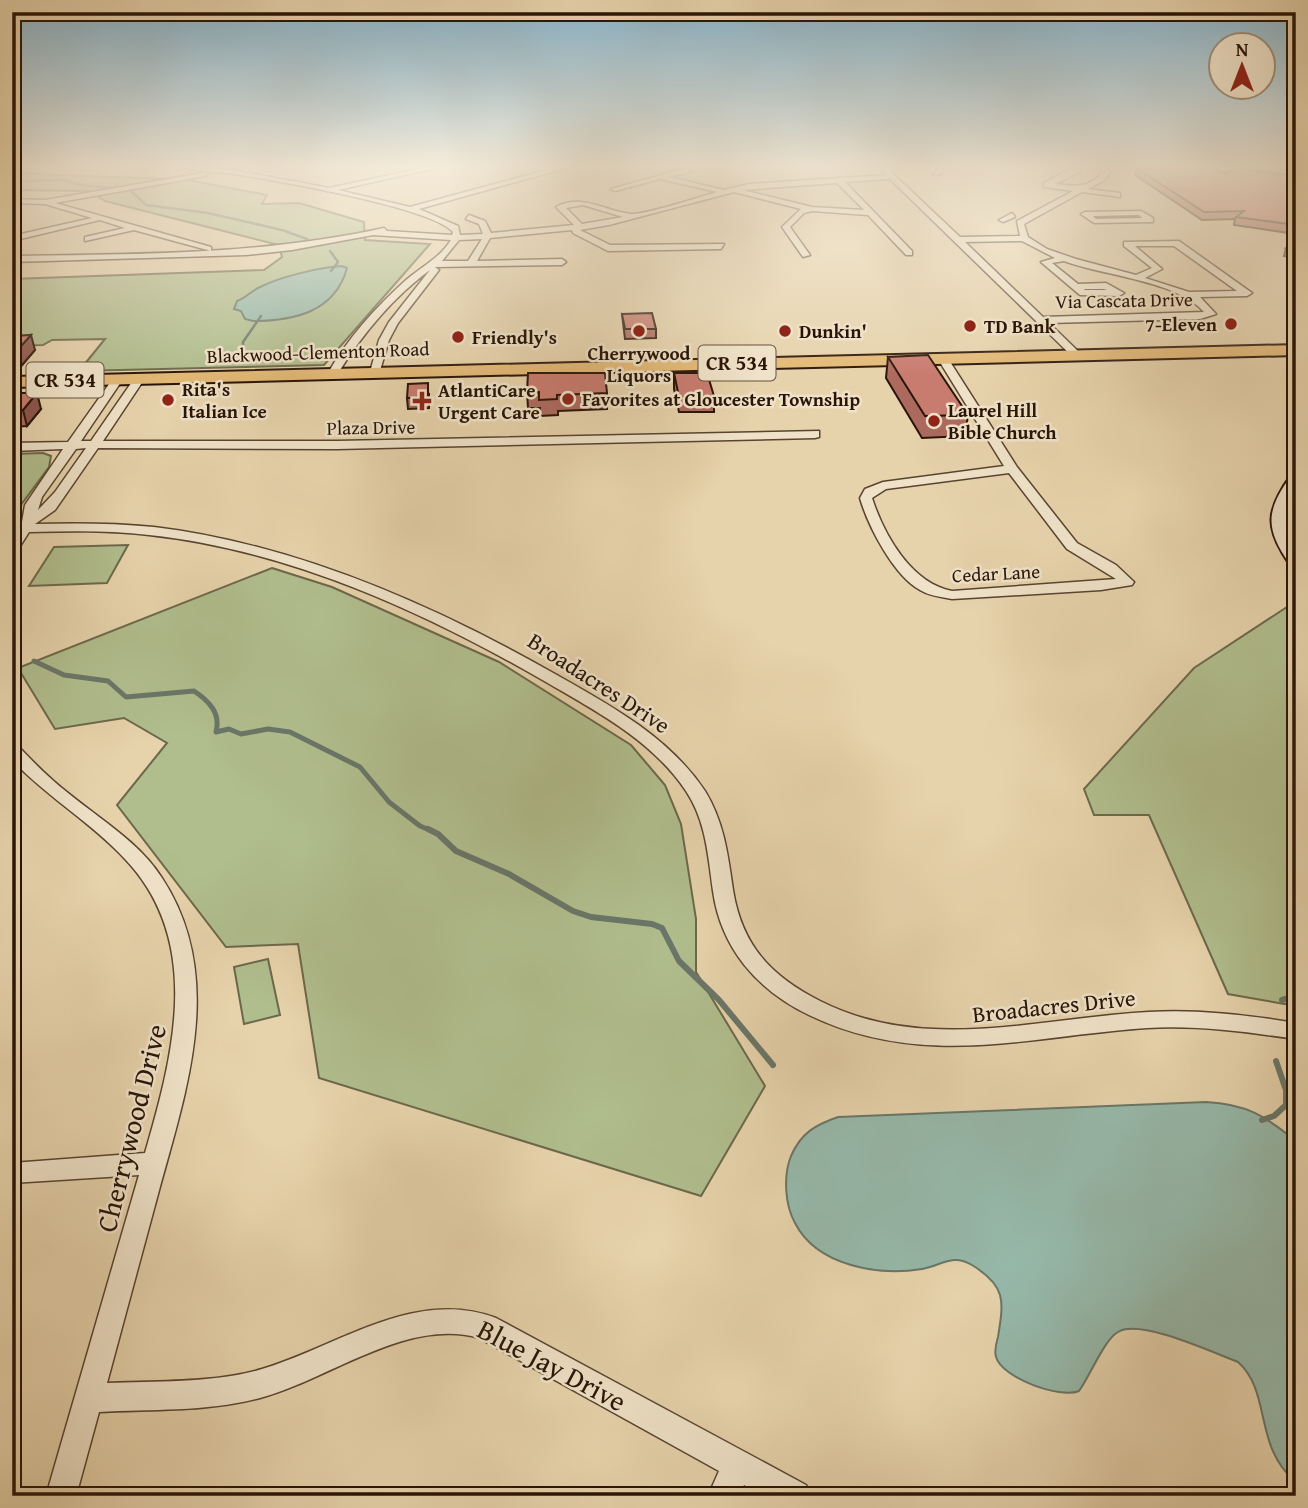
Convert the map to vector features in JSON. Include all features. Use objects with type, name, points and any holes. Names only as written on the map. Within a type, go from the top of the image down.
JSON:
[{"type":"main road","name":"Blackwood-Clementon Road","points":[[12,382],[1296,350]]},
{"type":"main road","points":[[1296,481],[1280,501],[1280,528],[1296,559]]},
{"type":"street","points":[[88,239],[99,236]]},
{"type":"street","points":[[163,236],[225,254]]},
{"type":"street","points":[[12,258],[225,254],[290,250],[358,236]]},
{"type":"street","points":[[430,236],[473,236]]},
{"type":"street","points":[[471,263],[487,236]]},
{"type":"street","points":[[584,236],[608,248],[721,246]]},
{"type":"street","points":[[793,236],[806,255]]},
{"type":"street","points":[[894,236],[909,253]]},
{"type":"street","points":[[954,236],[1077,355]]},
{"type":"street","points":[[958,240],[1023,237]]},
{"type":"street","name":"Via Cascata Drive","points":[[1023,237],[1045,251],[1065,259],[1137,278],[1185,295],[1207,306],[1212,314],[1040,320]]},
{"type":"street","points":[[333,373],[348,349],[420,272],[435,264],[456,238]]},
{"type":"street","points":[[1137,278],[1158,270],[1127,244],[1176,243],[1247,293],[1185,295]]},
{"type":"street","points":[[1065,259],[1045,262],[1076,287]]},
{"type":"street","points":[[435,264],[562,262]]},
{"type":"street","points":[[375,372],[384,340],[394,322],[435,271],[435,264]]},
{"type":"street","name":"Cedar Lane","points":[[943,359],[1012,469],[1072,546],[1111,568],[1127,582],[953,596],[925,590],[911,579],[869,508],[866,498],[870,492],[883,486],[1012,469]]},
{"type":"street","points":[[12,548],[27,525],[56,500],[140,378]]},
{"type":"street","points":[[27,525],[36,497],[118,379]]},
{"type":"street","name":"Plaza Drive","points":[[12,447],[149,443],[325,445],[815,434]]},
{"type":"street","name":"Broadacres Drive","points":[[27,525],[164,532],[215,543],[315,571],[384,596],[531,665],[645,738],[684,774],[705,806],[719,849],[733,929],[754,964],[788,992],[838,1019],[883,1033],[926,1040],[990,1038],[1131,1021],[1190,1018],[1296,1031]]},
{"type":"street","name":"Cherrywood Drive","points":[[12,750],[46,784],[134,856],[164,896],[180,935],[188,977],[187,1032],[176,1086],[61,1496]]},
{"type":"street","points":[[12,1173],[156,1163]]},
{"type":"street","name":"Blue Jay Drive","points":[[90,1398],[205,1392],[260,1384],[407,1328],[439,1320],[467,1320],[486,1326],[795,1496]]},
{"type":"street","points":[[723,1496],[738,1465]]},
{"type":"green space","points":[[245,236],[365,236],[365,240],[430,244],[324,365],[79,371],[105,339],[52,340],[43,345],[12,346],[12,279],[264,270],[282,257],[279,245]]},
{"type":"green space","points":[[43,453],[51,456],[49,467],[12,517],[12,454]]},
{"type":"green space","points":[[128,545],[107,583],[29,586],[54,547]]},
{"type":"green space","points":[[272,568],[332,587],[499,662],[631,745],[665,785],[681,824],[696,919],[696,972],[765,1086],[701,1196],[319,1078],[298,944],[226,947],[117,805],[167,743],[124,718],[55,729],[18,668]]},
{"type":"green space","points":[[1296,601],[1296,1006],[1228,994],[1149,815],[1094,815],[1084,789],[1194,668]]},
{"type":"green space","points":[[268,959],[280,1015],[244,1024],[234,967]]},
{"type":"shaded area","points":[[342,266],[347,268],[333,295],[311,311],[283,319],[253,321],[245,319],[241,311],[234,309],[237,301],[268,283],[312,270]]},
{"type":"shaded area","points":[[1206,1102],[1233,1105],[1255,1113],[1296,1141],[1296,1482],[1274,1453],[1255,1388],[1238,1362],[1177,1338],[1128,1329],[1118,1332],[1108,1342],[1079,1391],[1059,1392],[1033,1385],[1009,1372],[996,1357],[1000,1295],[991,1280],[972,1265],[952,1260],[922,1269],[887,1271],[850,1265],[818,1249],[805,1238],[789,1208],[787,1172],[795,1148],[810,1131],[838,1117]]},
{"type":"building","points":[[1296,240],[1296,249],[1286,248]]},
{"type":"building","points":[[652,313],[656,329],[625,329],[622,314]]},
{"type":"building","points":[[31,335],[12,356],[12,336]]},
{"type":"building","points":[[928,355],[968,415],[925,416],[888,357]]},
{"type":"building","points":[[528,373],[605,373],[607,393],[557,395],[557,399],[539,400],[539,392],[527,392]]},
{"type":"building","points":[[674,373],[707,373],[714,396],[679,397]]},
{"type":"building","points":[[428,383],[428,397],[407,398],[408,384]]},
{"type":"building","points":[[12,393],[37,393],[23,410],[12,410]]},
{"type":"waterway","points":[[300,236],[307,239]]},
{"type":"waterway","points":[[330,251],[338,262],[331,271]]},
{"type":"waterway","points":[[243,361],[243,342],[261,316]]},
{"type":"waterway","points":[[34,661],[64,675],[108,681],[126,697],[194,691],[215,713],[216,732],[229,729],[241,734],[268,729],[290,732],[360,767],[389,802],[420,826],[432,831]]},
{"type":"waterway","points":[[428,829],[432,831]]},
{"type":"waterway","points":[[432,831],[456,851],[509,874],[573,911],[591,917],[652,924],[662,928],[679,961],[719,1000],[773,1065]]},
{"type":"waterway","points":[[1282,1000],[1296,996]]},
{"type":"waterway","points":[[1262,1120],[1274,1116],[1286,1105],[1286,1090],[1276,1061]]},
{"type":"place","name":"7-Eleven","points":[[1231,324]]},
{"type":"place","name":"TD Bank","points":[[970,326]]},
{"type":"place","name":"Cherrywood Liquors","points":[[639,331]]},
{"type":"place","name":"Dunkin'","points":[[785,331]]},
{"type":"place","name":"Friendly's","points":[[458,337]]},
{"type":"place","name":"Favorites at Gloucester Township","points":[[568,399]]},
{"type":"place","name":"Rita's Italian Ice","points":[[168,400]]},
{"type":"place","name":"AtlantiCare Urgent Care","points":[[422,401]]},
{"type":"place","name":"Laurel Hill Bible Church","points":[[934,421]]}]
